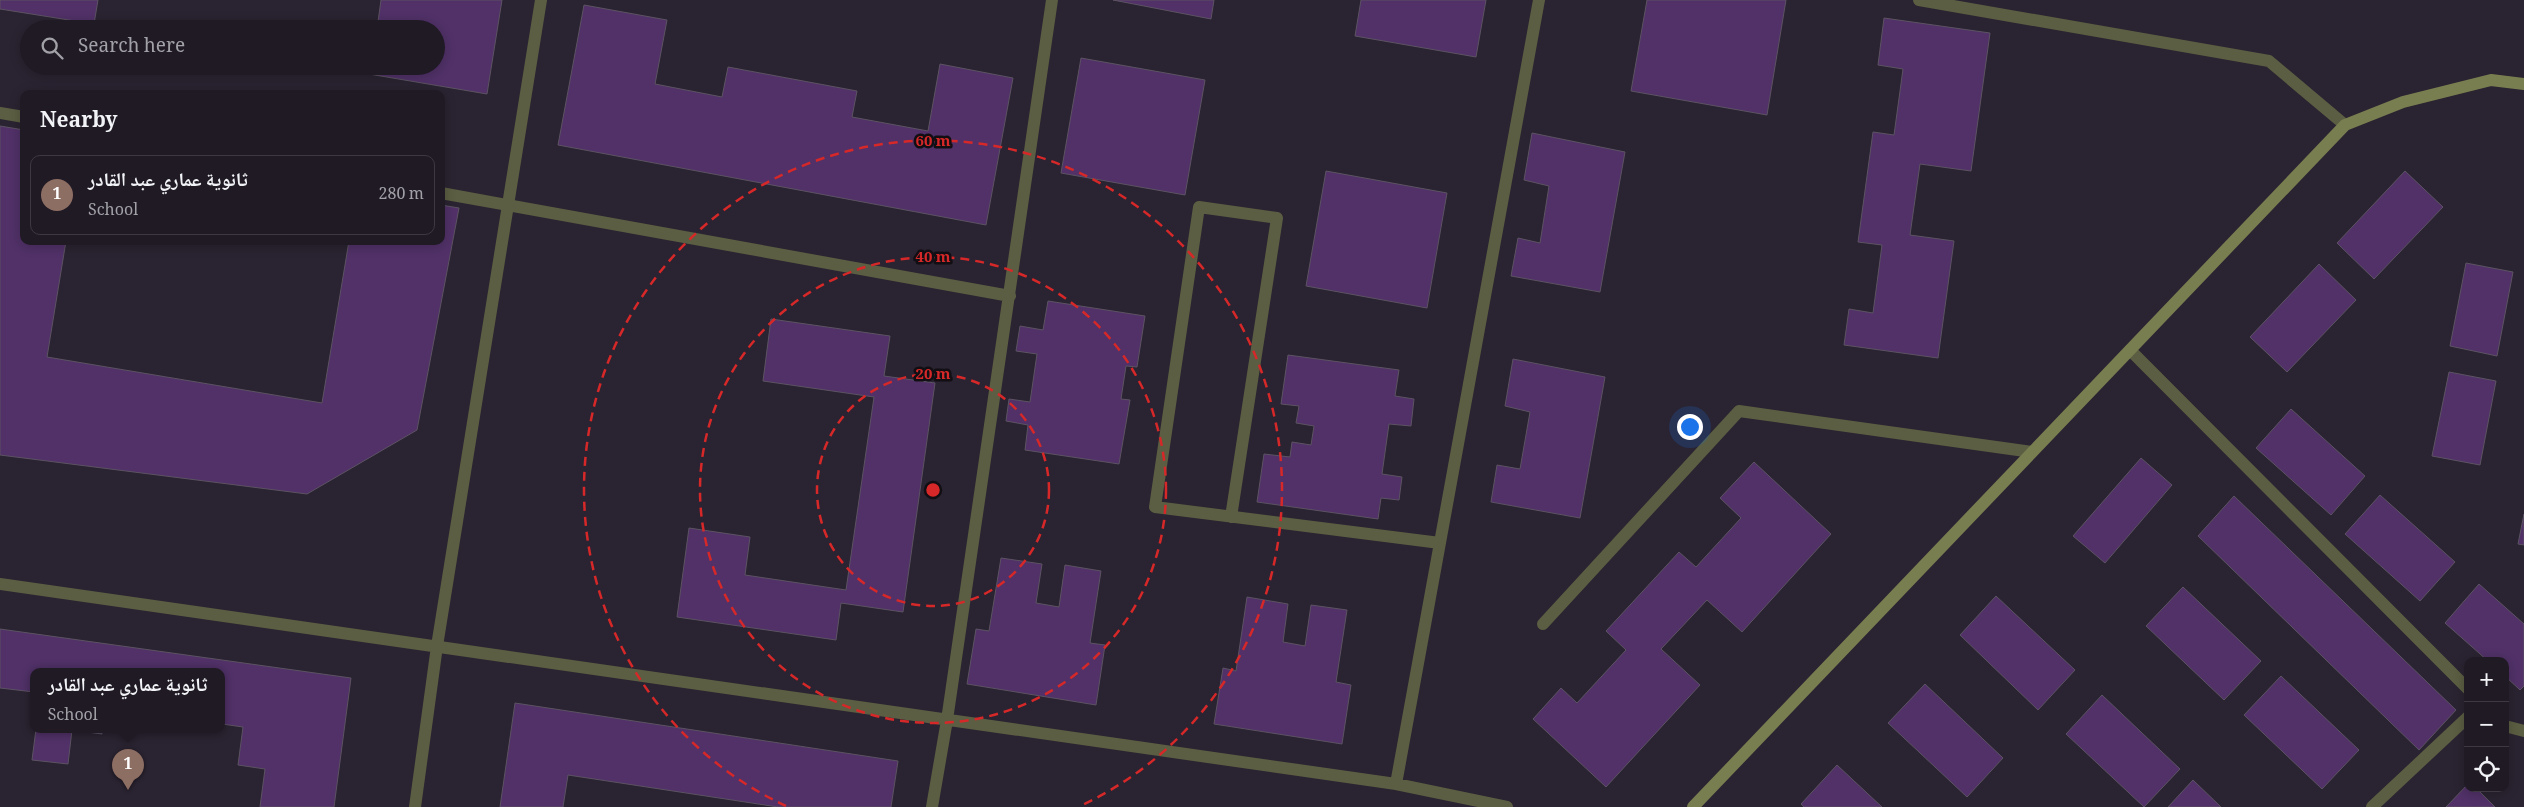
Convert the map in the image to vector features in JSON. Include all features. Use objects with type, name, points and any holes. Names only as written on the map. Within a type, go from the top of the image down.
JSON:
[{"type":"street","points":[[415,807],[437,646],[510,205],[541,0]]},
{"type":"street","points":[[932,807],[947,720],[1052,0]]},
{"type":"street","points":[[1396,784],[1539,0]]},
{"type":"street","points":[[1919,0],[2270,61],[2345,125]]},
{"type":"street","points":[[1693,807],[2345,125],[2403,102],[2491,80],[2524,84]]},
{"type":"street","points":[[0,113],[20,116]]},
{"type":"street","points":[[445,194],[1010,296]]},
{"type":"street","points":[[1231,517],[1277,218],[1199,207],[1155,508],[1440,543]]},
{"type":"street","points":[[2130,350],[2464,685]]},
{"type":"street","points":[[1544,624],[1739,411],[2032,452]]},
{"type":"street","points":[[0,584],[1396,784],[1507,807]]},
{"type":"street","points":[[2372,807],[2464,721]]},
{"type":"street","points":[[2509,727],[2524,731]]},
{"type":"building","points":[[0,0],[98,0],[95,20],[69,20],[0,9]]},
{"type":"building","points":[[381,0],[502,0],[487,94],[375,75],[445,75],[445,20],[378,20]]},
{"type":"building","points":[[1113,0],[1214,0],[1211,19]]},
{"type":"building","points":[[1361,0],[1486,0],[1476,57],[1355,36]]},
{"type":"building","points":[[1647,0],[1786,0],[1767,115],[1631,91]]},
{"type":"building","points":[[584,5],[667,20],[655,84],[722,97],[728,67],[857,91],[852,117],[928,131],[940,64],[1013,78],[986,225],[558,145]]},
{"type":"building","points":[[1884,18],[1990,33],[1971,171],[1920,164],[1910,235],[1954,241],[1938,358],[1844,345],[1849,309],[1873,313],[1882,245],[1858,242],[1873,132],[1894,135],[1903,69],[1878,65]]},
{"type":"building","points":[[1081,58],[1205,80],[1185,195],[1061,173]]},
{"type":"building","points":[[0,126],[20,129],[20,245],[65,245],[47,357],[322,403],[348,245],[445,245],[445,206],[459,208],[417,430],[307,494],[0,455]]},
{"type":"building","points":[[1532,133],[1625,152],[1600,292],[1511,276],[1518,238],[1540,243],[1549,186],[1524,180]]},
{"type":"building","points":[[1326,171],[1447,193],[1427,308],[1306,286]]},
{"type":"building","points":[[2405,171],[2443,207],[2374,279],[2337,243]]},
{"type":"building","points":[[2466,263],[2513,272],[2497,356],[2450,346]]},
{"type":"building","points":[[2319,264],[2356,300],[2287,372],[2250,337]]},
{"type":"building","points":[[1048,301],[1145,316],[1137,367],[1126,366],[1121,399],[1130,400],[1119,464],[1025,450],[1028,425],[1006,421],[1009,399],[1030,402],[1037,354],[1016,351],[1020,326],[1043,330]]},
{"type":"building","points":[[771,319],[890,336],[884,376],[935,383],[903,612],[841,603],[836,640],[677,617],[689,528],[750,537],[745,575],[846,590],[874,397],[763,381]]},
{"type":"building","points":[[1288,355],[1399,370],[1395,396],[1414,399],[1411,426],[1389,424],[1382,474],[1402,477],[1399,500],[1381,498],[1378,519],[1257,502],[1264,454],[1290,457],[1292,442],[1311,445],[1314,426],[1296,423],[1299,406],[1281,404]]},
{"type":"building","points":[[1513,359],[1605,377],[1580,518],[1491,502],[1497,465],[1520,469],[1530,412],[1505,406]]},
{"type":"building","points":[[2449,372],[2496,381],[2480,465],[2432,456]]},
{"type":"building","points":[[2291,409],[2365,476],[2331,515],[2256,448]]},
{"type":"building","points":[[2141,458],[2172,485],[2105,563],[2073,536]]},
{"type":"building","points":[[1754,462],[1831,534],[1742,632],[1707,600],[1661,649],[1700,685],[1606,787],[1533,719],[1561,688],[1577,703],[1626,650],[1606,631],[1679,552],[1696,567],[1741,518],[1720,498]]},
{"type":"building","points":[[2380,495],[2455,562],[2420,601],[2345,534]]},
{"type":"building","points":[[2234,496],[2456,710],[2419,750],[2198,536]]},
{"type":"building","points":[[2524,514],[2524,545],[2518,544]]},
{"type":"building","points":[[1001,558],[1042,564],[1036,603],[1059,607],[1065,565],[1101,571],[1090,643],[1105,645],[1096,705],[967,684],[976,629],[989,631]]},
{"type":"building","points":[[2479,584],[2524,624],[2524,686],[2520,690],[2509,680],[2509,657],[2483,657],[2445,623]]},
{"type":"building","points":[[2183,587],[2261,661],[2224,700],[2146,626]]},
{"type":"building","points":[[1996,596],[2075,670],[2038,710],[1960,635]]},
{"type":"building","points":[[1247,597],[1288,604],[1283,642],[1305,646],[1311,605],[1347,610],[1336,682],[1351,685],[1342,744],[1214,724],[1223,668],[1236,671]]},
{"type":"building","points":[[0,629],[351,678],[334,807],[260,807],[265,769],[238,765],[243,727],[225,724],[225,668],[30,668],[30,692],[0,688]]},
{"type":"building","points":[[2281,676],[2359,750],[2322,789],[2244,715]]},
{"type":"building","points":[[1925,684],[2003,758],[1967,797],[1888,723]]},
{"type":"building","points":[[2102,695],[2180,769],[2144,807],[2066,734]]},
{"type":"building","points":[[515,703],[898,761],[891,807],[778,807],[568,775],[563,807],[500,807]]},
{"type":"building","points":[[35,733],[72,733],[68,764],[32,760]]},
{"type":"building","points":[[1837,765],[1882,807],[1804,807],[1801,804]]},
{"type":"building","points":[[2193,780],[2221,807],[2168,807]]},
{"type":"building","points":[[2464,788],[2464,792],[2480,792],[2495,807],[2446,807]]},
{"type":"place","name":"ثانوية عماري عبد القادر","points":[[128,790]]}]
